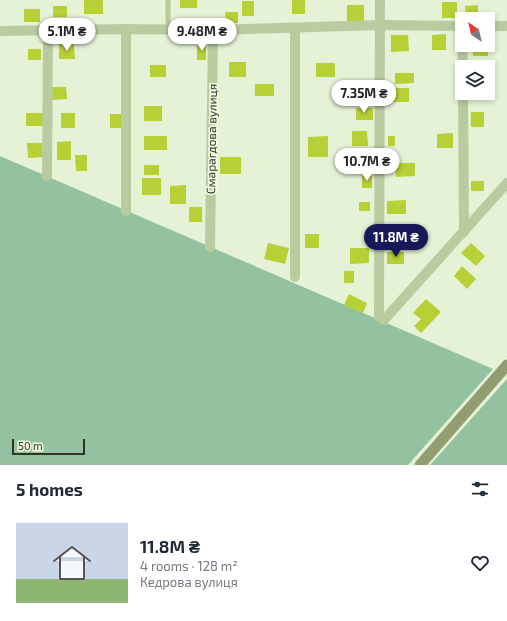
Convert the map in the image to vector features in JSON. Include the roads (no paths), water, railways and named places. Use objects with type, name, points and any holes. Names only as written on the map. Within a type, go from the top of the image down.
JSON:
[{"type":"main road","points":[[420,465],[507,365]]},
{"type":"street","points":[[380,0],[382,319],[464,232],[507,183]]},
{"type":"street","points":[[0,31],[126,29],[213,30],[381,25],[455,26]]},
{"type":"street","points":[[495,26],[507,26]]},
{"type":"street","points":[[295,28],[295,277]]},
{"type":"street","points":[[126,29],[126,211]]},
{"type":"street","name":"Смарагдова вулиця","points":[[210,247],[213,30]]},
{"type":"street","points":[[47,176],[48,31]]},
{"type":"street","points":[[463,100],[464,232]]},
{"type":"lane","points":[[168,0],[168,30]]}]
